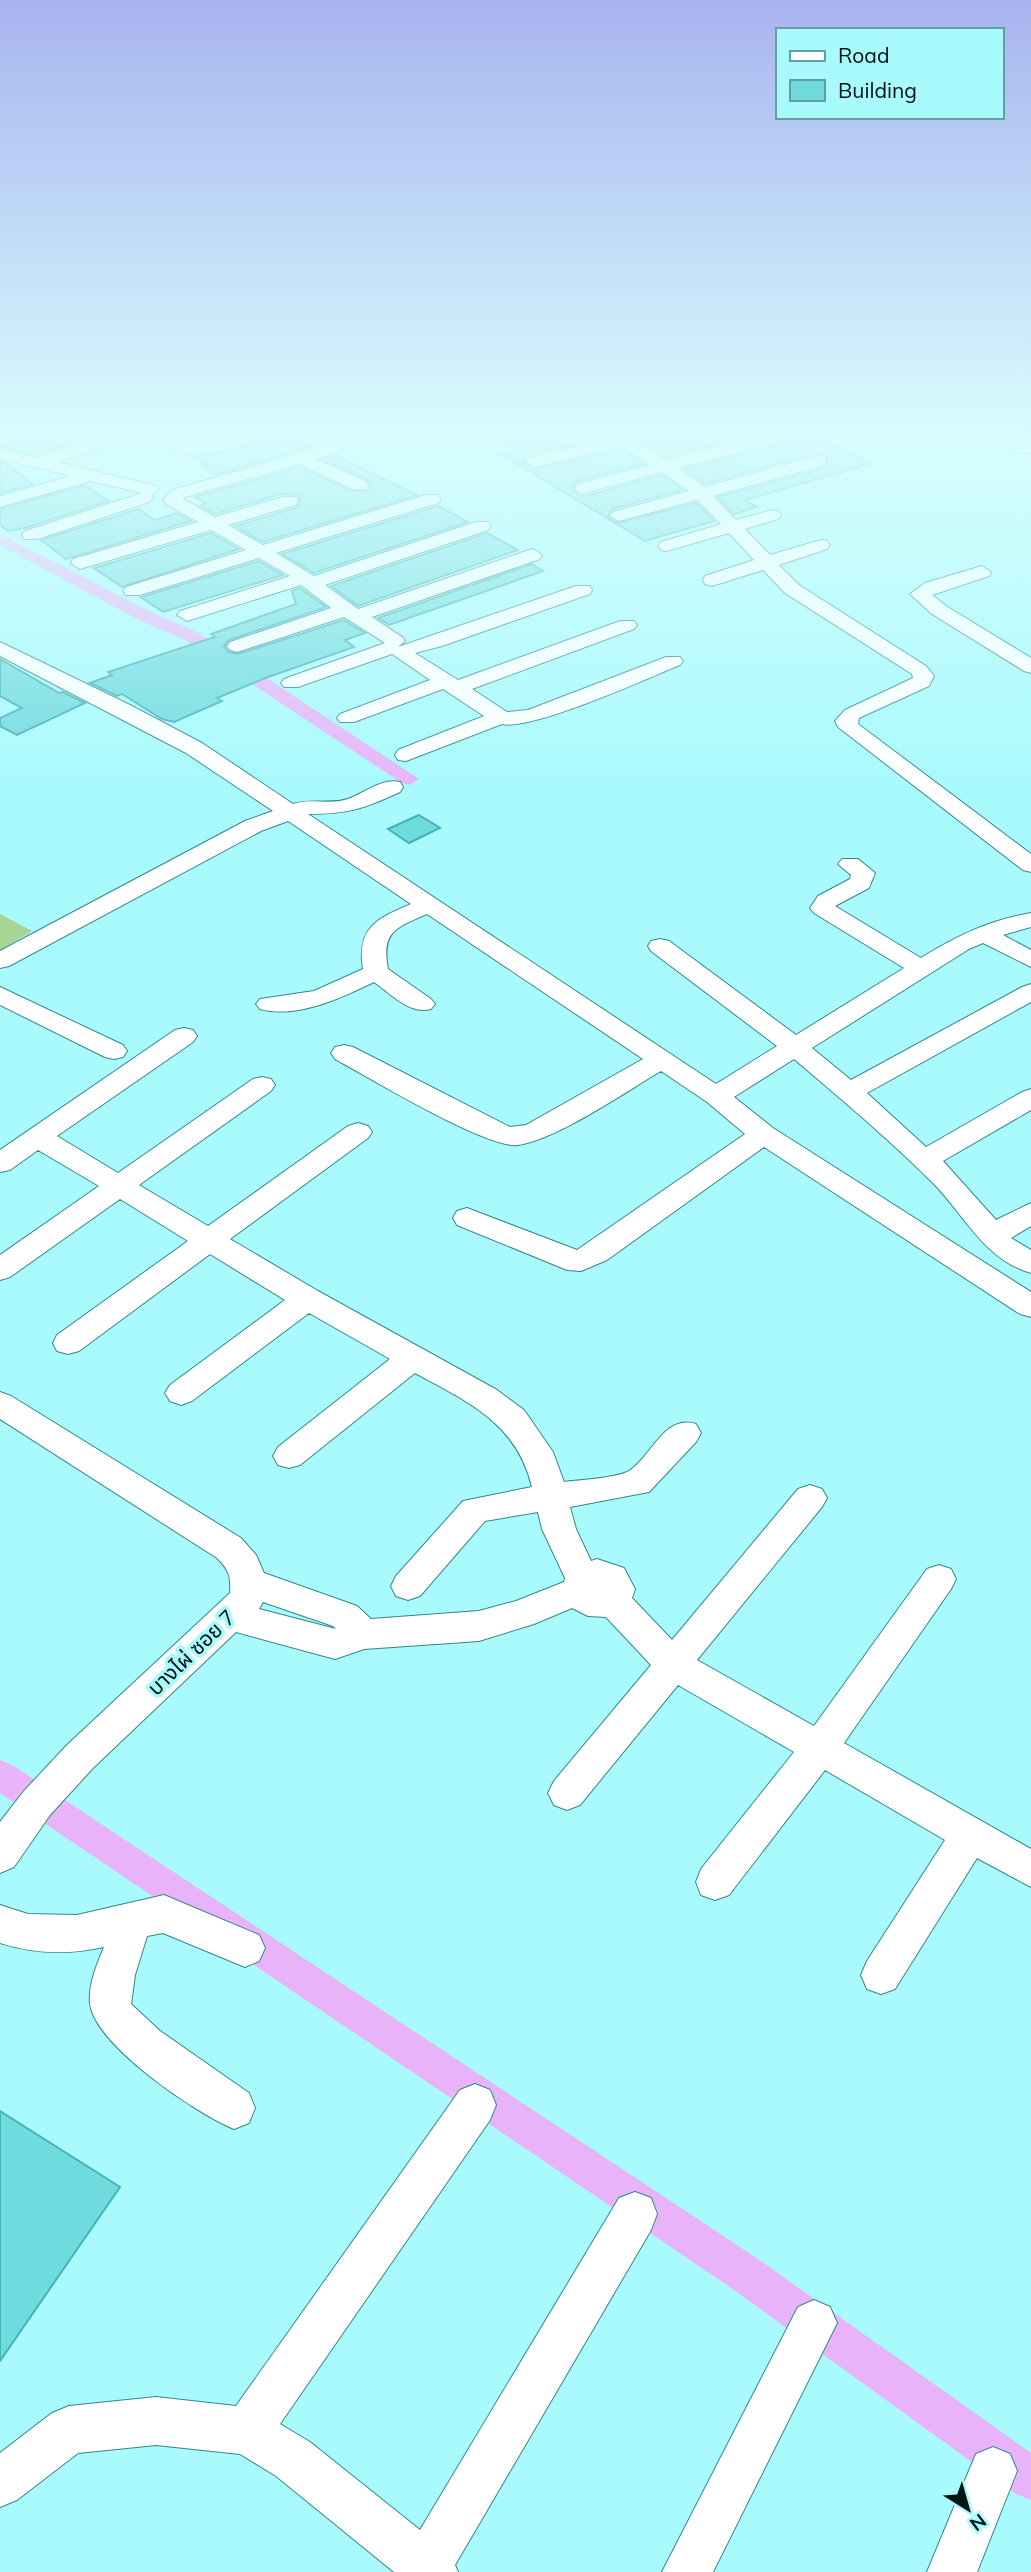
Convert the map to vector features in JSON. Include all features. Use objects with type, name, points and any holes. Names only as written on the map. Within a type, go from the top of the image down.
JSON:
[{"type":"street","points":[[80,563],[117,552]]},
{"type":"street","points":[[260,552],[307,581],[500,718]]},
{"type":"street","points":[[133,591],[260,552]]},
{"type":"street","points":[[187,615],[399,552]]},
{"type":"street","points":[[756,552],[792,589],[919,670],[924,676],[922,682],[915,686],[852,714],[846,721],[849,727],[1031,865]]},
{"type":"street","points":[[712,580],[798,552]]},
{"type":"street","points":[[237,646],[533,555]]},
{"type":"street","points":[[982,572],[932,587],[920,594],[939,610],[1031,667]]},
{"type":"street","points":[[291,683],[400,647],[435,642],[583,590]]},
{"type":"street","points":[[347,718],[627,625]]},
{"type":"street","points":[[0,648],[123,709],[194,748],[716,1096],[763,1135],[1031,1306]]},
{"type":"street","points":[[406,755],[500,718],[523,718],[673,661]]},
{"type":"street","points":[[0,961],[221,842],[289,811],[313,806],[341,807],[392,787]]},
{"type":"street","points":[[850,864],[863,873],[861,883],[826,901],[822,908],[922,970]]},
{"type":"street","points":[[422,1004],[376,972],[372,960],[373,940],[383,926],[430,904]]},
{"type":"street","points":[[716,1096],[960,944],[1007,924],[1031,920]]},
{"type":"street","points":[[984,934],[1031,960]]},
{"type":"street","points":[[660,946],[796,1047],[849,1092],[945,1179],[1001,1245],[1031,1263]]},
{"type":"street","points":[[269,1004],[320,998],[376,972]]},
{"type":"street","points":[[849,1092],[1031,992]]},
{"type":"street","points":[[0,995],[114,1051]]},
{"type":"street","points":[[0,1163],[184,1036]]},
{"type":"street","points":[[344,1054],[483,1127],[507,1136],[536,1131],[661,1060]]},
{"type":"street","points":[[0,1270],[262,1085]]},
{"type":"street","points":[[924,1160],[1031,1098]]},
{"type":"street","points":[[68,1343],[212,1241],[358,1132]]},
{"type":"street","points":[[467,1217],[567,1260],[581,1261],[597,1253],[763,1135]]},
{"type":"street","points":[[38,1137],[307,1299],[411,1359],[486,1398],[513,1419],[542,1461],[559,1529],[591,1590],[674,1665],[1031,1869]]},
{"type":"street","points":[[993,1236],[1031,1213]]},
{"type":"street","points":[[181,1394],[307,1299]]},
{"type":"street","points":[[289,1456],[411,1359]]},
{"type":"street","points":[[0,1404],[229,1548],[245,1564],[248,1582],[345,1616],[364,1634]]},
{"type":"street","points":[[408,1586],[475,1510],[637,1483],[685,1433]]},
{"type":"street","points":[[567,1793],[810,1498]]},
{"type":"street","points":[[715,1882],[819,1749],[939,1579]]},
{"type":"street","name":"บางไผ่ ซอย 7","points":[[0,1855],[26,1804],[175,1670],[247,1599],[248,1582]]},
{"type":"street","points":[[229,1616],[335,1644],[364,1634],[480,1626],[591,1590]]},
{"type":"street","points":[[881,1975],[970,1835]]},
{"type":"street","points":[[0,1924],[28,1933],[77,1934],[164,1914],[245,1948]]},
{"type":"street","points":[[133,1919],[111,1989],[111,2010],[126,2031],[234,2108]]},
{"type":"street","points":[[247,2431],[475,2105]]},
{"type":"street","points":[[0,2483],[69,2430],[156,2421],[247,2431],[293,2459],[429,2569],[635,2214]]},
{"type":"street","points":[[687,2572],[814,2323]]},
{"type":"street","points":[[952,2572],[993,2471]]},
{"type":"green space","points":[[0,914],[32,931],[0,950]]},
{"type":"building","points":[[57,552],[89,552],[66,559]]},
{"type":"building","points":[[147,552],[230,552],[122,587],[94,568]]},
{"type":"building","points":[[288,552],[377,552],[314,573],[282,554]]},
{"type":"building","points":[[431,552],[512,552],[358,606],[331,586]]},
{"type":"building","points":[[259,561],[283,575],[163,612],[141,597]]},
{"type":"building","points":[[532,564],[543,571],[389,625],[378,618]]},
{"type":"building","points":[[300,588],[326,607],[229,640],[224,646],[228,652],[238,654],[344,620],[365,633],[345,640],[354,647],[217,698],[222,701],[174,722],[162,719],[122,694],[117,696],[90,683],[112,675],[108,672],[215,637],[211,634],[296,604],[292,591]]},
{"type":"building","points":[[0,659],[59,693],[63,692],[85,703],[17,735],[0,726],[0,718],[22,708],[0,696]]},
{"type":"building","points":[[419,815],[440,828],[409,843],[388,829]]},
{"type":"building","points":[[0,2111],[120,2187],[0,2361]]},
{"type":"waterway","points":[[25,552],[143,615],[193,637],[409,779]]},
{"type":"waterway","points":[[0,1775],[744,2273],[1031,2479]]}]
